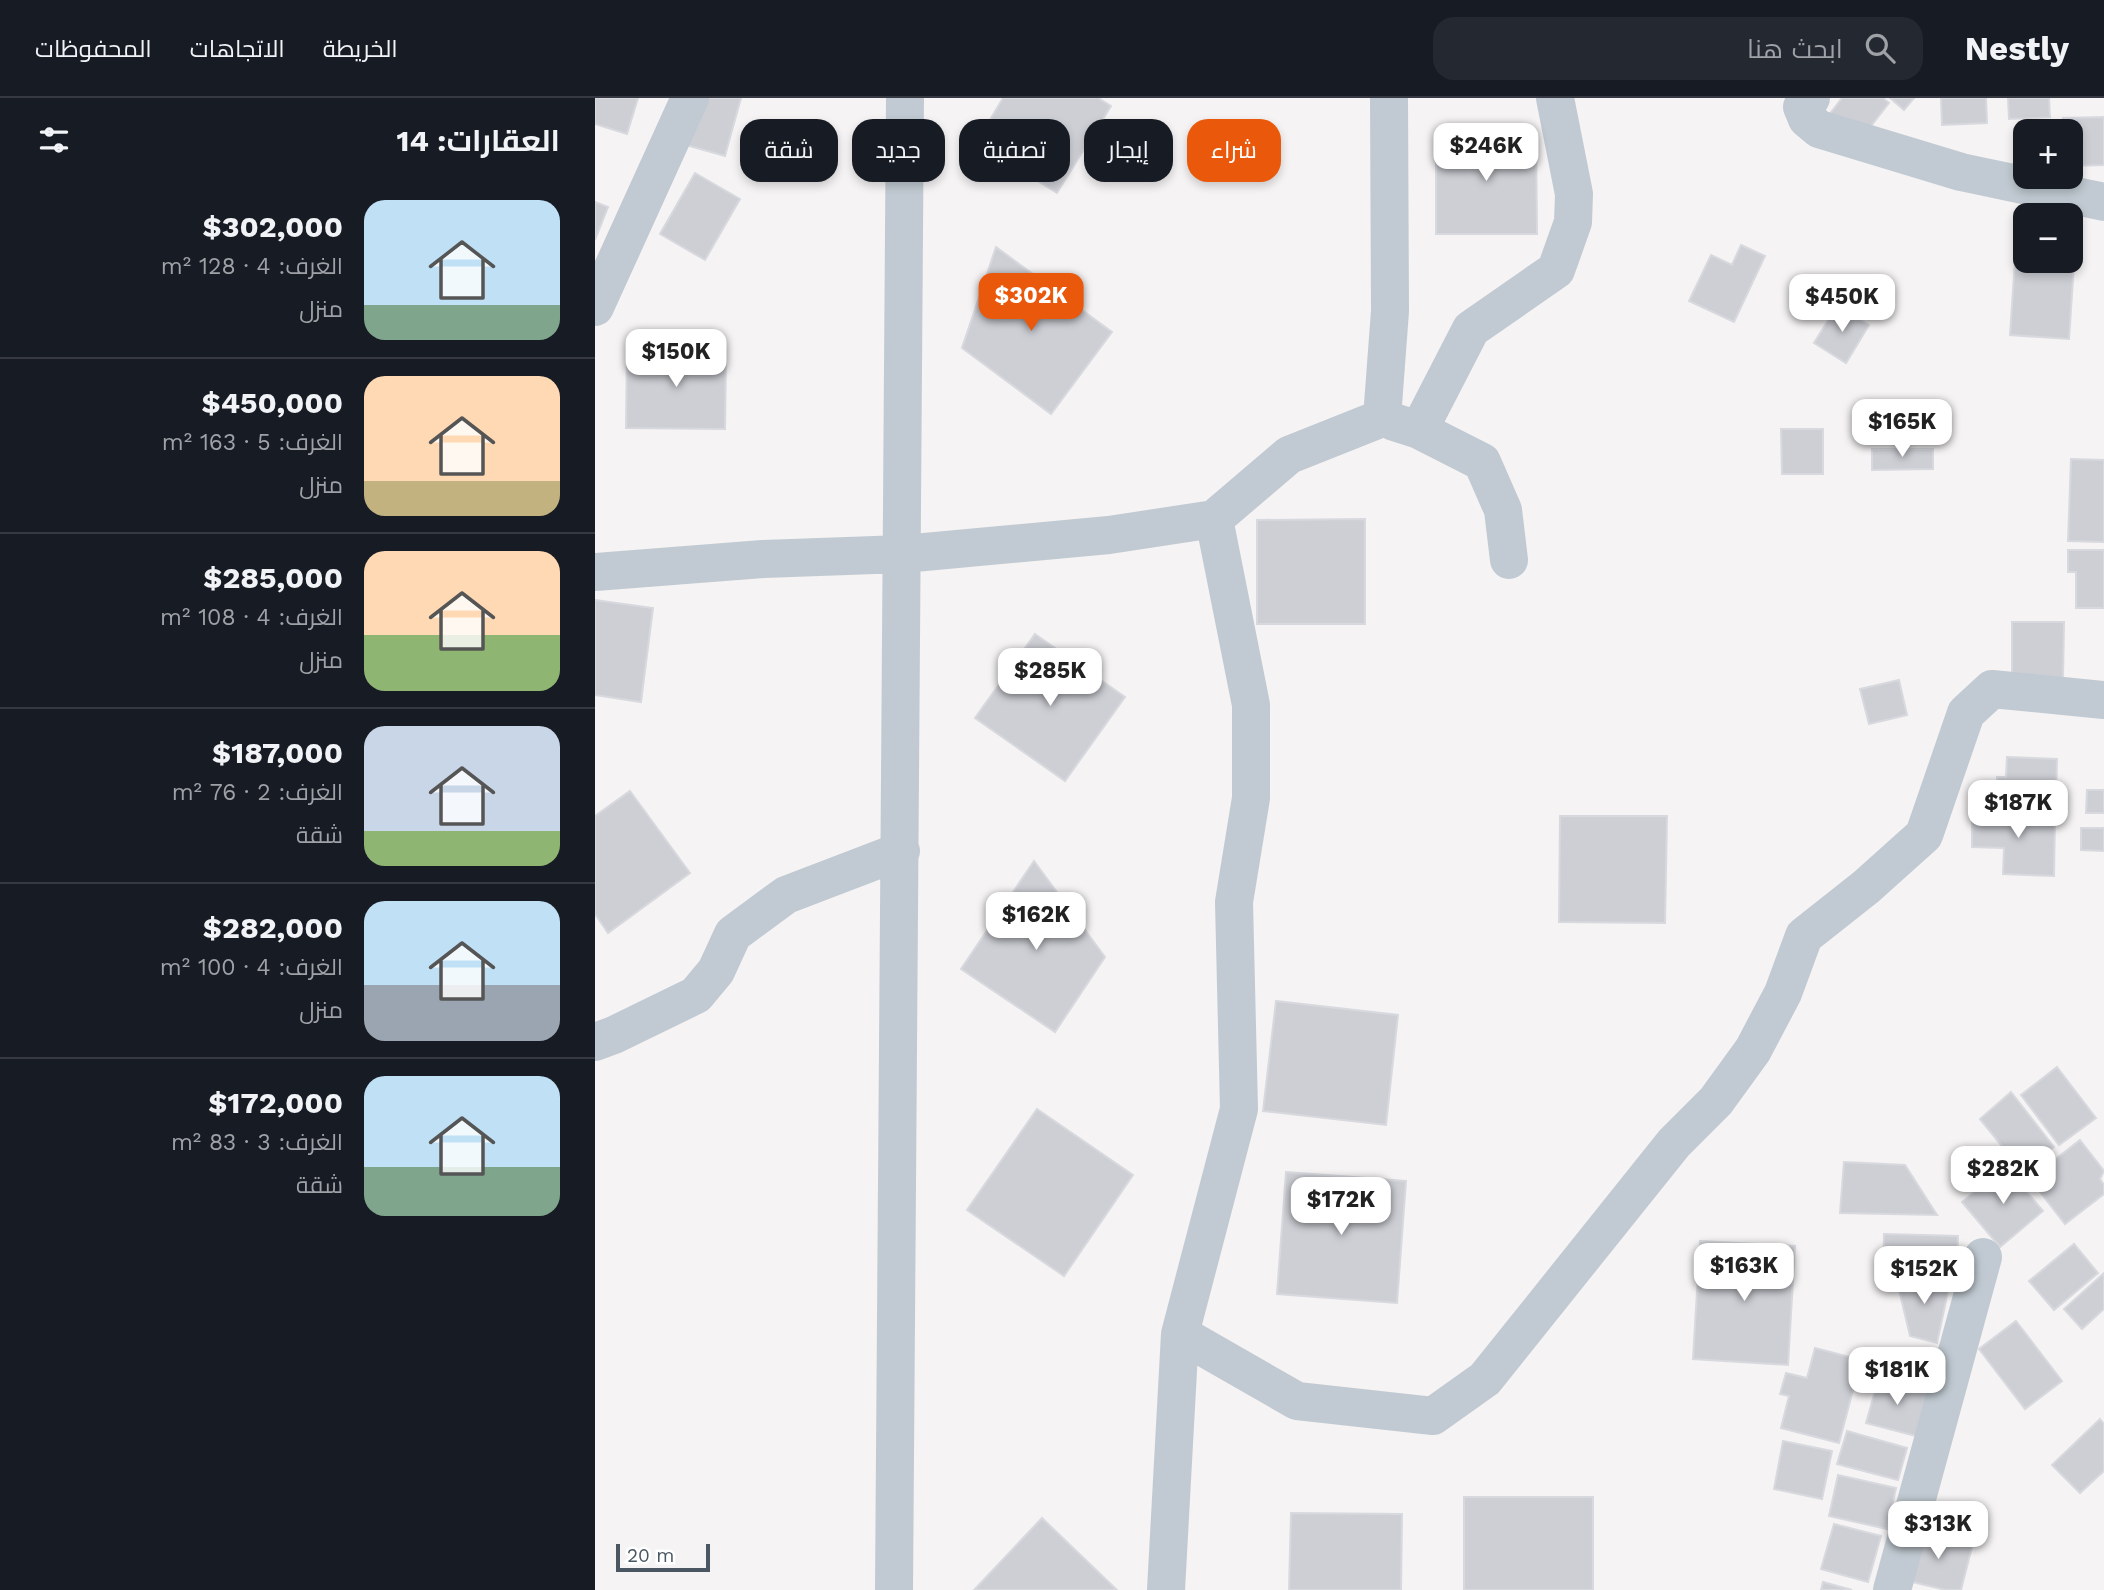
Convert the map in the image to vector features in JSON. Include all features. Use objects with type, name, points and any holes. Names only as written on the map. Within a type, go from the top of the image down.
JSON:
[{"type":"street","points":[[595,307],[690,98]]},
{"type":"street","points":[[894,1590],[905,98]]},
{"type":"street","points":[[1383,418],[1390,311],[1389,98]]},
{"type":"street","points":[[1419,429],[1471,329],[1556,270],[1573,222],[1574,194],[1555,98]]},
{"type":"street","points":[[1811,98],[1802,107],[1807,119],[1819,129],[1961,172],[2104,202]]},
{"type":"street","points":[[595,572],[763,559],[903,554],[1109,536],[1214,519],[1289,455],[1383,418],[1419,429],[1482,462],[1503,510],[1509,560]]},
{"type":"street","points":[[1166,1590],[1180,1334],[1239,1109],[1234,902],[1251,798],[1251,705],[1214,519]]},
{"type":"street","points":[[1180,1334],[1297,1401],[1433,1416],[1485,1379],[1674,1143],[1716,1101],[1753,1050],[1783,993],[1804,936],[1924,835],[1966,713],[1992,689],[2104,700]]},
{"type":"street","points":[[595,1042],[696,995],[716,971],[733,934],[786,895],[901,851]]},
{"type":"street","points":[[1892,1590],[1983,1257]]},
{"type":"building","points":[[595,98],[638,98],[627,134],[595,124]]},
{"type":"building","points":[[692,98],[741,98],[725,156],[679,143]]},
{"type":"building","points":[[1003,98],[1098,98],[1111,106],[1103,119],[1084,119],[1084,150],[1070,172],[1070,119],[990,119]]},
{"type":"building","points":[[1842,98],[1883,98],[1889,103],[1857,144],[1825,120]]},
{"type":"building","points":[[1890,98],[1914,98],[1904,110]]},
{"type":"building","points":[[1941,98],[1986,98],[1987,123],[1942,125]]},
{"type":"building","points":[[2008,98],[2049,98],[2050,117],[2009,119]]},
{"type":"building","points":[[2104,117],[2104,165],[2083,166],[2083,119],[2063,118]]},
{"type":"building","points":[[1436,131],[1536,131],[1537,234],[1436,234]]},
{"type":"building","points":[[695,173],[740,199],[705,260],[660,234]]},
{"type":"building","points":[[1039,182],[1064,182],[1057,193]]},
{"type":"building","points":[[595,202],[608,207],[595,240]]},
{"type":"building","points":[[1741,245],[1765,256],[1734,322],[1689,301],[1711,255],[1732,265]]},
{"type":"building","points":[[996,247],[1112,332],[1051,414],[962,348]]},
{"type":"building","points":[[2014,273],[2073,273],[2069,339],[2010,335]]},
{"type":"building","points":[[1837,306],[1869,325],[1846,363],[1814,343]]},
{"type":"building","points":[[627,350],[726,351],[725,429],[626,428]]},
{"type":"building","points":[[1781,429],[1823,429],[1823,474],[1782,474]]},
{"type":"building","points":[[1872,449],[1933,449],[1933,469],[1872,470]]},
{"type":"building","points":[[2071,459],[2104,460],[2104,542],[2068,541]]},
{"type":"building","points":[[1365,519],[1365,624],[1257,624],[1257,520]]},
{"type":"building","points":[[2068,550],[2104,550],[2104,608],[2076,608],[2076,572],[2068,572]]},
{"type":"building","points":[[595,600],[653,608],[641,702],[595,695]]},
{"type":"building","points":[[2012,622],[2064,622],[2063,678],[2012,676]]},
{"type":"building","points":[[1035,634],[1125,697],[1065,781],[975,718]]},
{"type":"building","points":[[1899,680],[1907,715],[1869,724],[1860,689]]},
{"type":"building","points":[[2007,757],[2057,759],[2056,798],[1997,796],[1997,777],[2006,777]]},
{"type":"building","points":[[2087,790],[2104,790],[2104,813],[2086,813]]},
{"type":"building","points":[[630,791],[690,873],[608,933],[595,914],[595,816]]},
{"type":"building","points":[[1972,810],[2055,813],[2054,876],[2003,874],[2004,848],[1972,847]]},
{"type":"building","points":[[1560,816],[1667,816],[1665,923],[1559,922]]},
{"type":"building","points":[[2081,828],[2104,828],[2104,851],[2081,850]]},
{"type":"building","points":[[1034,861],[1105,957],[1055,1032],[961,969]]},
{"type":"building","points":[[1276,1001],[1398,1015],[1386,1125],[1263,1111]]},
{"type":"building","points":[[2057,1067],[2096,1118],[2059,1145],[2021,1095]]},
{"type":"building","points":[[2011,1092],[2054,1147],[2023,1172],[1980,1119]]},
{"type":"building","points":[[1037,1109],[1133,1175],[1064,1276],[967,1210]]},
{"type":"building","points":[[2080,1140],[2104,1171],[2100,1179],[2104,1185],[2104,1194],[2065,1224],[2030,1179]]},
{"type":"building","points":[[1844,1162],[1905,1165],[1937,1215],[1840,1213]]},
{"type":"building","points":[[2005,1166],[2043,1211],[2000,1247],[1962,1202]]},
{"type":"building","points":[[1286,1172],[1406,1181],[1397,1303],[1277,1294]]},
{"type":"building","points":[[1884,1234],[1958,1236],[1957,1275],[1883,1273]]},
{"type":"building","points":[[1700,1241],[1795,1246],[1788,1365],[1693,1359]]},
{"type":"building","points":[[2074,1244],[2098,1273],[2054,1310],[2029,1281]]},
{"type":"building","points":[[2104,1273],[2104,1309],[2082,1329],[2064,1309]]},
{"type":"building","points":[[1896,1277],[1950,1282],[1937,1343],[1910,1336]]},
{"type":"building","points":[[2016,1321],[2062,1381],[2025,1409],[1979,1349]]},
{"type":"building","points":[[1815,1348],[1861,1360],[1839,1443],[1781,1428],[1789,1396],[1780,1394],[1786,1373],[1807,1378]]},
{"type":"building","points":[[1879,1377],[1928,1390],[1916,1436],[1866,1423]]},
{"type":"building","points":[[2100,1419],[2104,1424],[2104,1471],[2080,1493],[2052,1465]]},
{"type":"building","points":[[1847,1431],[1907,1448],[1898,1480],[1837,1464]]},
{"type":"building","points":[[1783,1441],[1832,1451],[1822,1499],[1774,1489]]},
{"type":"building","points":[[1838,1475],[1896,1488],[1887,1529],[1829,1516]]},
{"type":"building","points":[[1464,1497],[1593,1497],[1593,1590],[1464,1590]]},
{"type":"building","points":[[1291,1513],[1402,1514],[1401,1590],[1289,1590]]},
{"type":"building","points":[[1042,1518],[1117,1590],[974,1590]]},
{"type":"building","points":[[1834,1524],[1881,1536],[1868,1582],[1821,1569]]},
{"type":"building","points":[[1918,1528],[1973,1543],[1961,1590],[1946,1590],[1904,1580]]},
{"type":"building","points":[[1823,1582],[1852,1590],[1821,1590]]}]
